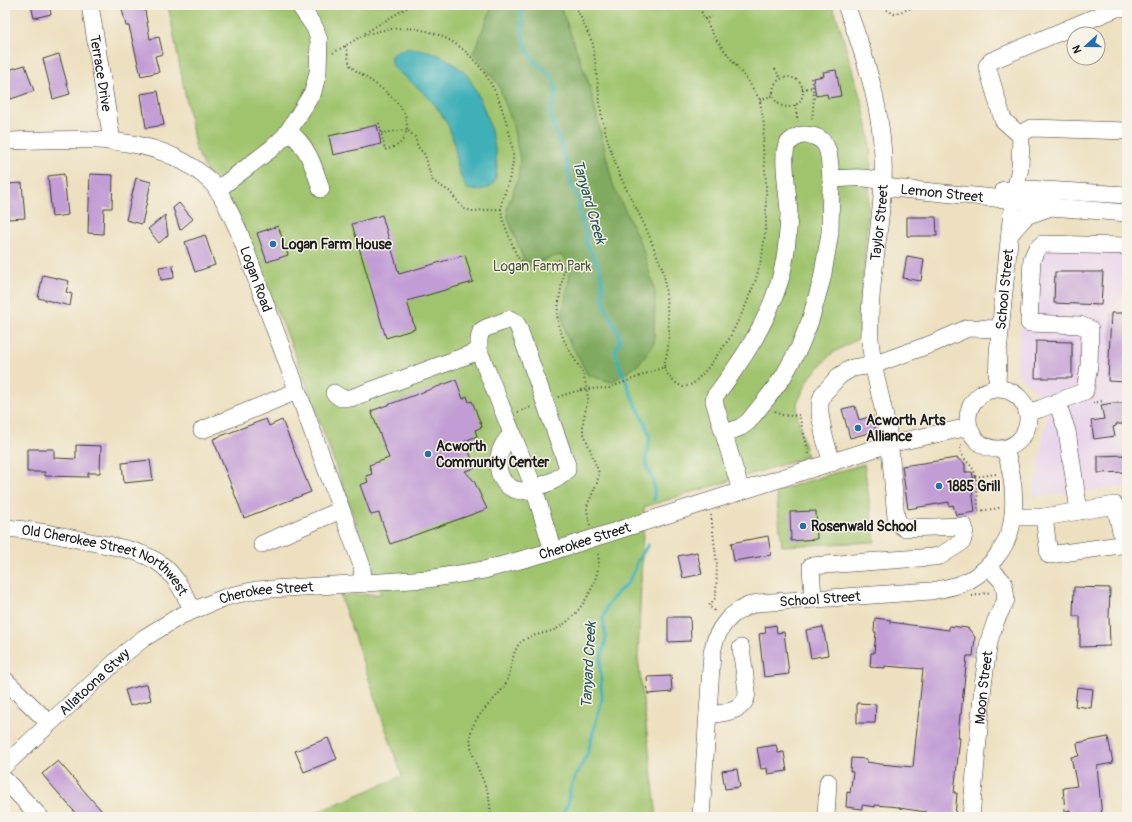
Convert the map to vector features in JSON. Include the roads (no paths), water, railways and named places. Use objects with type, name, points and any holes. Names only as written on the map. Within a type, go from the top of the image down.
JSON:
[{"type":"street","name":"Terrace Drive","points":[[90,5],[112,141]]},
{"type":"street","name":"Taylor Street","points":[[813,599],[811,566],[940,556],[962,542],[966,531],[964,526],[904,528],[900,525],[896,517],[888,432],[873,365],[870,338],[871,309],[883,182],[883,142],[878,111],[868,72],[846,5]]},
{"type":"street","points":[[217,190],[289,132],[314,92],[318,72],[319,40],[315,28],[300,6]]},
{"type":"street","points":[[1127,8],[1117,8],[991,61],[987,66],[1003,120],[1020,134],[1030,128],[1127,131]]},
{"type":"street","points":[[289,132],[302,144],[309,155],[321,189]]},
{"type":"street","name":"School Street","points":[[997,388],[996,376],[1000,329],[1014,196],[1020,168],[1020,134]]},
{"type":"street","points":[[724,434],[741,427],[748,422],[768,397],[783,377],[810,320],[822,279],[830,233],[831,179],[828,150],[820,138],[814,135],[800,135],[788,143],[786,147],[785,158],[789,214],[780,282],[772,304],[760,329],[739,364],[715,396],[714,401],[741,491]]},
{"type":"street","name":"Logan Road","points":[[5,141],[112,141],[136,145],[162,152],[188,163],[217,190],[227,205],[239,232],[362,566],[363,584]]},
{"type":"street","points":[[831,179],[869,178],[883,182]]},
{"type":"street","name":"Lemon Street","points":[[883,182],[893,178],[1014,196],[1045,203],[1051,207],[1127,214]]},
{"type":"street","name":"Lemon Street","points":[[1014,196],[1028,188],[1127,195]]},
{"type":"street","points":[[1010,234],[1026,216],[1051,207]]},
{"type":"street","points":[[1028,412],[1040,409],[1085,391],[1089,366],[1090,329],[1080,325],[1029,323],[1032,259],[1036,250],[1042,244],[1127,246]]},
{"type":"street","points":[[513,434],[502,446],[497,468],[502,478],[508,485],[524,491],[534,488],[550,482],[568,470],[518,326],[510,319],[481,331],[479,351],[513,434],[534,488],[553,551]]},
{"type":"street","points":[[832,462],[824,436],[820,414],[820,403],[823,394],[839,376],[852,368],[873,365],[934,343],[968,328],[1000,329]]},
{"type":"street","points":[[334,393],[341,398],[351,398],[479,351]]},
{"type":"street","points":[[997,388],[1006,389],[1015,393],[1022,400],[1028,412],[1028,428],[1023,437],[1015,445],[1005,449],[987,447],[979,442],[969,427],[969,413],[974,401],[984,392],[997,388]]},
{"type":"street","points":[[202,430],[297,391]]},
{"type":"street","points":[[1056,402],[1067,431],[1079,511]]},
{"type":"street","name":"Cherokee Street","points":[[192,610],[226,597],[256,590],[428,579],[470,573],[515,563],[889,444],[969,427]]},
{"type":"street","name":"School Street","points":[[701,817],[713,644],[720,628],[726,620],[741,609],[757,603],[931,591],[948,588],[975,577],[988,566],[1001,551],[1008,538],[1007,512],[1011,474],[1005,449]]},
{"type":"street","points":[[1007,512],[1044,517],[1116,505],[1125,544],[1049,555],[1044,517]]},
{"type":"street","points":[[262,544],[341,510]]},
{"type":"street","name":"Old Cherokee Street Northwest","points":[[5,528],[22,529],[89,541],[131,550],[148,557],[162,565],[169,572],[181,589],[192,610]]},
{"type":"street","name":"Moon Street","points":[[971,817],[983,685],[989,641],[996,620],[1006,600],[1002,582],[988,566]]},
{"type":"street","name":"Allatoona Gtwy","points":[[5,765],[124,653],[164,625],[192,610]]},
{"type":"street","points":[[708,715],[737,709],[747,697],[741,648]]},
{"type":"street","points":[[5,680],[49,723]]},
{"type":"street","points":[[5,780],[40,817]]},
{"type":"street","points":[[826,817],[828,782]]},
{"type":"water","points":[[411,48],[432,52],[445,58],[463,71],[470,79],[484,108],[490,126],[497,160],[496,174],[493,184],[488,188],[477,190],[467,189],[460,175],[452,135],[441,114],[427,96],[391,64],[391,56],[393,53],[399,50]]},
{"type":"waterway","name":"Tanyard Creek","points":[[521,5],[523,33],[528,52],[535,62],[549,74],[556,89],[550,115],[551,119],[560,141],[573,189],[579,201],[578,208],[586,233],[586,243],[598,265],[602,278],[604,304],[618,332],[620,341],[615,351],[621,371],[645,422],[649,434],[650,442],[646,456],[646,466],[654,483],[654,500]]},
{"type":"waterway","name":"Tanyard Creek","points":[[562,817],[568,803],[569,793],[575,777],[587,755],[602,700],[600,663],[606,638],[603,619],[607,606],[619,591],[627,584],[634,572],[638,560],[648,545]]},
{"type":"place","name":"Logan Farm House","points":[[273,244]]},
{"type":"place","name":"Acworth Arts Alliance","points":[[858,428]]},
{"type":"place","name":"Acworth Community Center","points":[[428,454]]},
{"type":"place","name":"1885 Grill","points":[[939,486]]},
{"type":"place","name":"Rosenwald School","points":[[803,526]]},
{"type":"park label","name":"Logan Farm Park","points":[[542,266]]}]
